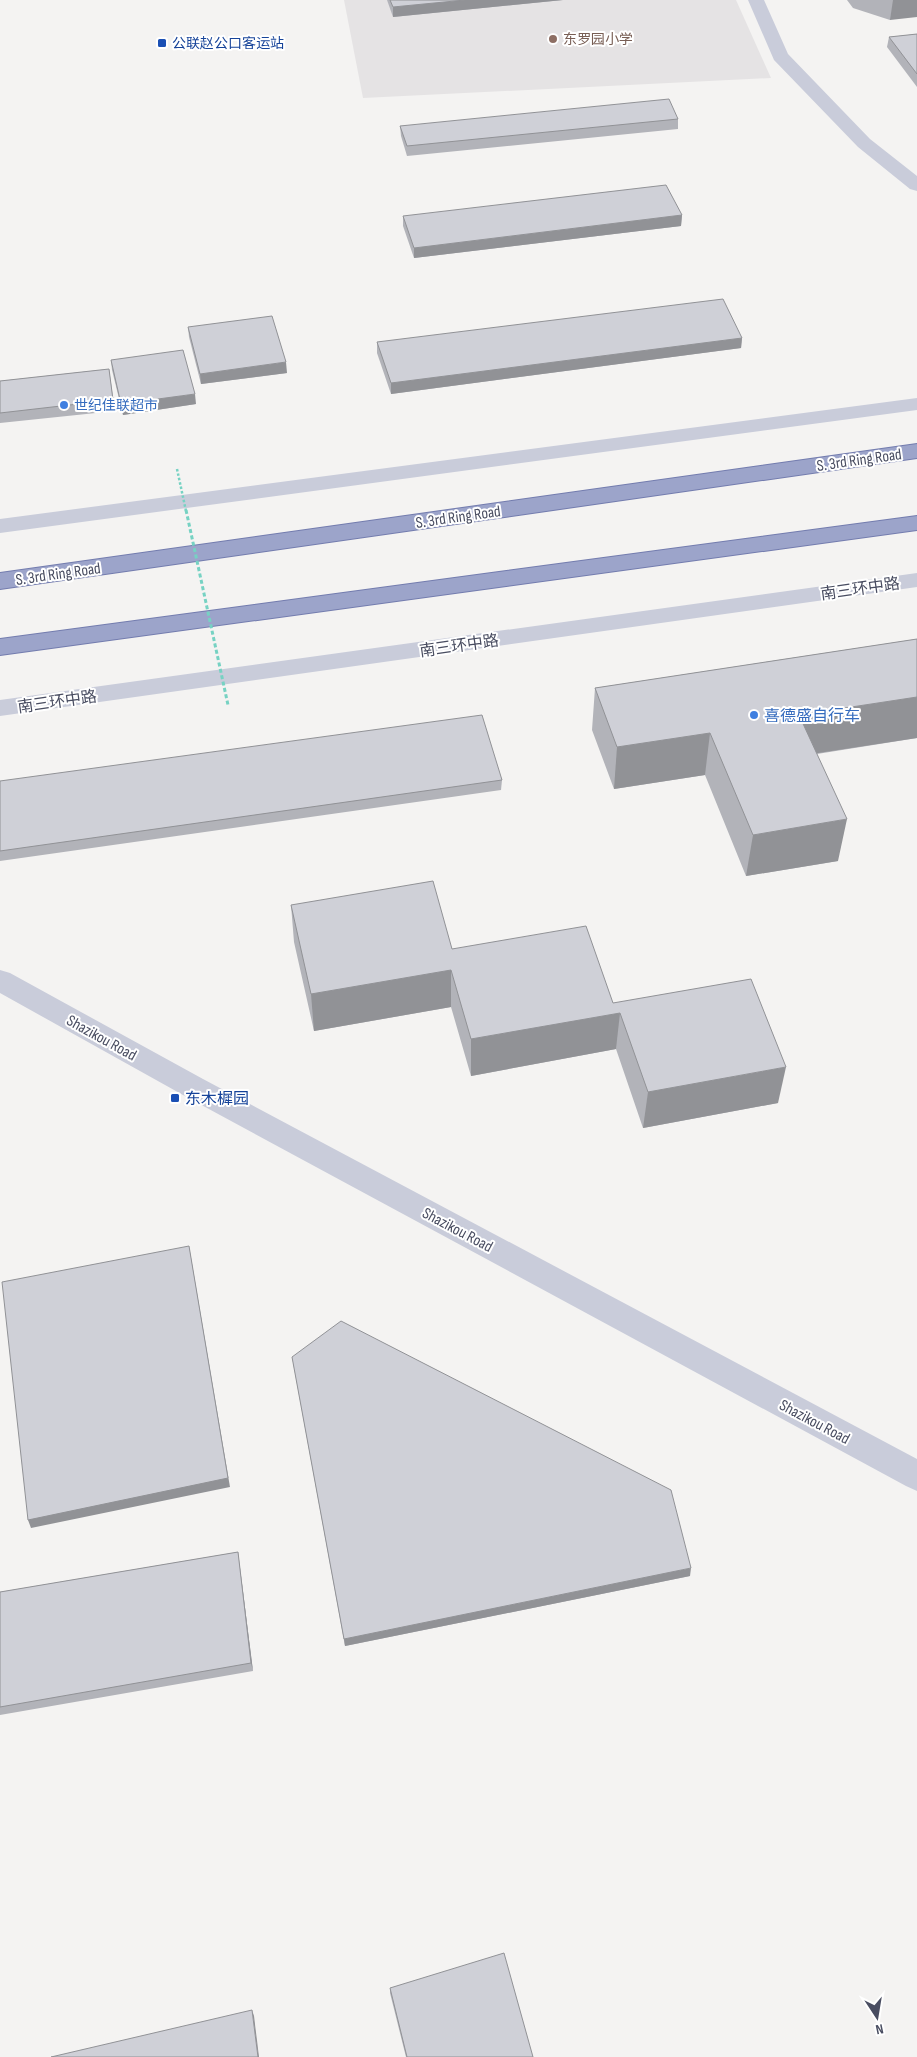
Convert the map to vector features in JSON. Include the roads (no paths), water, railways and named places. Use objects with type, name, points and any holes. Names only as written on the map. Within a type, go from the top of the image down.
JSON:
[{"type":"highway","name":"S. 3rd Ring Road","points":[[0,581],[914,451]]},
{"type":"highway","points":[[0,646],[917,523]]},
{"type":"street","points":[[756,0],[780,56],[864,142],[917,185]]},
{"type":"street","points":[[0,526],[917,404]]},
{"type":"street","name":"南三环中路","points":[[0,708],[917,580]]},
{"type":"street","name":"Shazikou Road","points":[[0,980],[193,1087],[917,1476]]},
{"type":"place","name":"东罗园小学","points":[[553,39]]},
{"type":"place","name":"公联赵公口客运站","points":[[162,43]]},
{"type":"place","name":"世纪佳联超市","points":[[64,405]]},
{"type":"place","name":"喜德盛自行车","points":[[754,715]]},
{"type":"place","name":"东木樨园","points":[[175,1098]]}]
